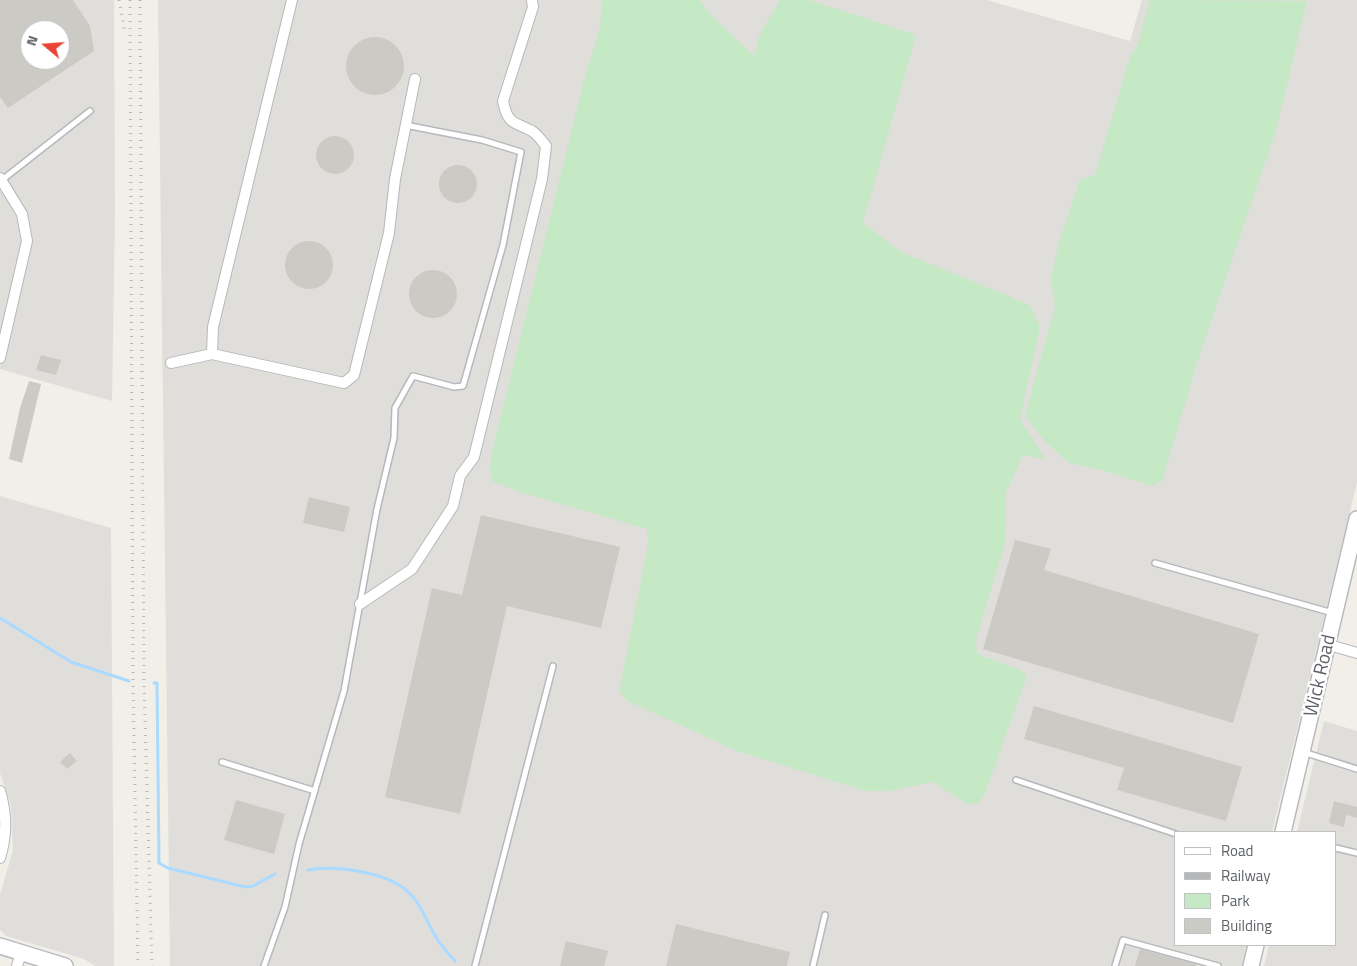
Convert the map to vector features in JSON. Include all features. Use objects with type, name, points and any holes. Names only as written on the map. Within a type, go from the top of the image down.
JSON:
[{"type":"street","points":[[212,354],[213,327],[292,0]]},
{"type":"street","points":[[360,604],[412,569],[453,506],[460,476],[474,457],[542,178],[546,146],[534,132],[513,124],[506,115],[503,101],[533,7],[532,0]]},
{"type":"street","points":[[171,363],[212,354],[344,383],[354,375],[389,233],[395,179],[415,78]]},
{"type":"street","points":[[0,358],[27,241],[22,214],[1,179]]},
{"type":"street","name":"Wick Road","points":[[1283,831],[1357,519]]},
{"type":"street","points":[[1328,645],[1357,653]]},
{"type":"street","points":[[0,791],[6,829],[0,858]]},
{"type":"street","points":[[0,946],[19,959],[65,966]]},
{"type":"street","points":[[1251,966],[1256,946]]},
{"type":"lane","points":[[1,179],[90,111]]},
{"type":"lane","points":[[264,966],[285,907],[315,791],[344,691],[377,509],[394,438],[395,408],[413,376],[454,386],[463,386],[502,245],[521,152],[482,140],[406,125]]},
{"type":"lane","points":[[1155,563],[1336,614]]},
{"type":"lane","points":[[475,966],[553,666]]},
{"type":"lane","points":[[1303,752],[1357,769]]},
{"type":"lane","points":[[222,762],[315,791]]},
{"type":"lane","points":[[1016,780],[1174,833]]},
{"type":"lane","points":[[1337,848],[1357,854]]},
{"type":"lane","points":[[813,966],[825,915]]},
{"type":"lane","points":[[1115,966],[1123,940],[1218,966]]},
{"type":"shaded area","points":[[0,0],[114,0],[115,213],[112,401],[0,369]]},
{"type":"shaded area","points":[[158,0],[987,0],[1130,41],[1142,0],[1357,0],[1357,482],[1272,831],[1174,831],[1174,946],[1246,946],[1242,966],[170,966]]},
{"type":"shaded area","points":[[0,496],[111,528],[114,966],[95,966],[84,959],[6,936],[0,930],[0,895],[13,850],[11,807],[0,773]]},
{"type":"shaded area","points":[[1324,721],[1357,731],[1357,966],[1264,966],[1269,946],[1337,946],[1337,831],[1297,831]]},
{"type":"green space","points":[[602,0],[700,0],[710,14],[754,56],[759,36],[780,0],[809,0],[916,35],[863,223],[901,252],[1030,305],[1040,327],[1020,419],[1045,459],[1023,455],[1006,492],[1005,543],[976,639],[977,654],[1020,670],[1027,676],[986,790],[979,803],[967,804],[933,782],[889,791],[866,791],[737,751],[628,701],[619,692],[648,544],[647,529],[520,492],[492,481],[490,467],[493,448],[583,84],[600,27]]},
{"type":"green space","points":[[1150,0],[1307,1],[1276,130],[1196,366],[1162,481],[1152,486],[1105,471],[1069,463],[1043,439],[1025,415],[1055,307],[1051,280],[1059,242],[1080,180],[1095,175],[1129,60],[1138,44]]},
{"type":"building","points":[[0,0],[73,0],[90,26],[94,51],[70,67],[70,20],[20,20],[20,70],[65,70],[8,108],[0,97]]},
{"type":"building","points":[[375,37],[386,39],[399,50],[404,66],[402,77],[391,90],[375,95],[364,93],[351,82],[346,66],[348,55],[359,42]]},
{"type":"building","points":[[335,136],[348,142],[354,155],[348,168],[335,174],[322,168],[316,155],[322,142]]},
{"type":"building","points":[[458,165],[471,171],[477,184],[471,197],[458,203],[445,197],[439,184],[445,171]]},
{"type":"building","points":[[304,241],[314,241],[323,245],[329,251],[332,256],[332,274],[323,285],[314,289],[304,289],[295,285],[289,279],[285,270],[285,260],[289,251],[295,245]]},
{"type":"building","points":[[428,270],[438,270],[447,274],[453,280],[456,285],[456,303],[447,314],[438,318],[428,318],[419,314],[413,308],[409,299],[409,289],[413,280],[419,274]]},
{"type":"building","points":[[41,355],[61,360],[56,375],[36,370]]},
{"type":"building","points":[[29,381],[41,384],[22,463],[9,459],[20,408]]},
{"type":"building","points":[[309,497],[350,507],[344,532],[303,523]]},
{"type":"building","points":[[481,515],[620,547],[601,628],[507,606],[460,814],[385,797],[432,588],[462,595]]},
{"type":"building","points":[[1015,540],[1051,549],[1044,570],[1259,634],[1233,723],[983,649]]},
{"type":"building","points":[[1034,706],[1242,767],[1226,821],[1117,790],[1124,768],[1024,739]]},
{"type":"building","points":[[70,753],[77,761],[67,769],[60,762]]},
{"type":"building","points":[[236,800],[285,814],[274,854],[224,840]]},
{"type":"building","points":[[1334,801],[1357,807],[1357,818],[1346,815],[1344,827],[1329,823]]},
{"type":"building","points":[[676,924],[790,952],[787,966],[666,966]]},
{"type":"building","points":[[566,941],[608,951],[604,966],[560,966]]},
{"type":"building","points":[[1140,949],[1196,964],[1196,966],[1135,966]]},
{"type":"waterway","points":[[0,618],[71,662],[129,681]]},
{"type":"waterway","points":[[154,683],[157,683],[159,863],[168,868],[245,887],[253,886],[275,874]]},
{"type":"waterway","points":[[308,870],[334,869],[364,872],[379,876],[404,888],[417,901],[438,940],[455,961]]},
{"type":"railway","points":[[119,0],[125,32]]},
{"type":"railway","points":[[130,0],[133,679],[138,966]]},
{"type":"railway","points":[[140,0],[144,684],[152,966]]}]
